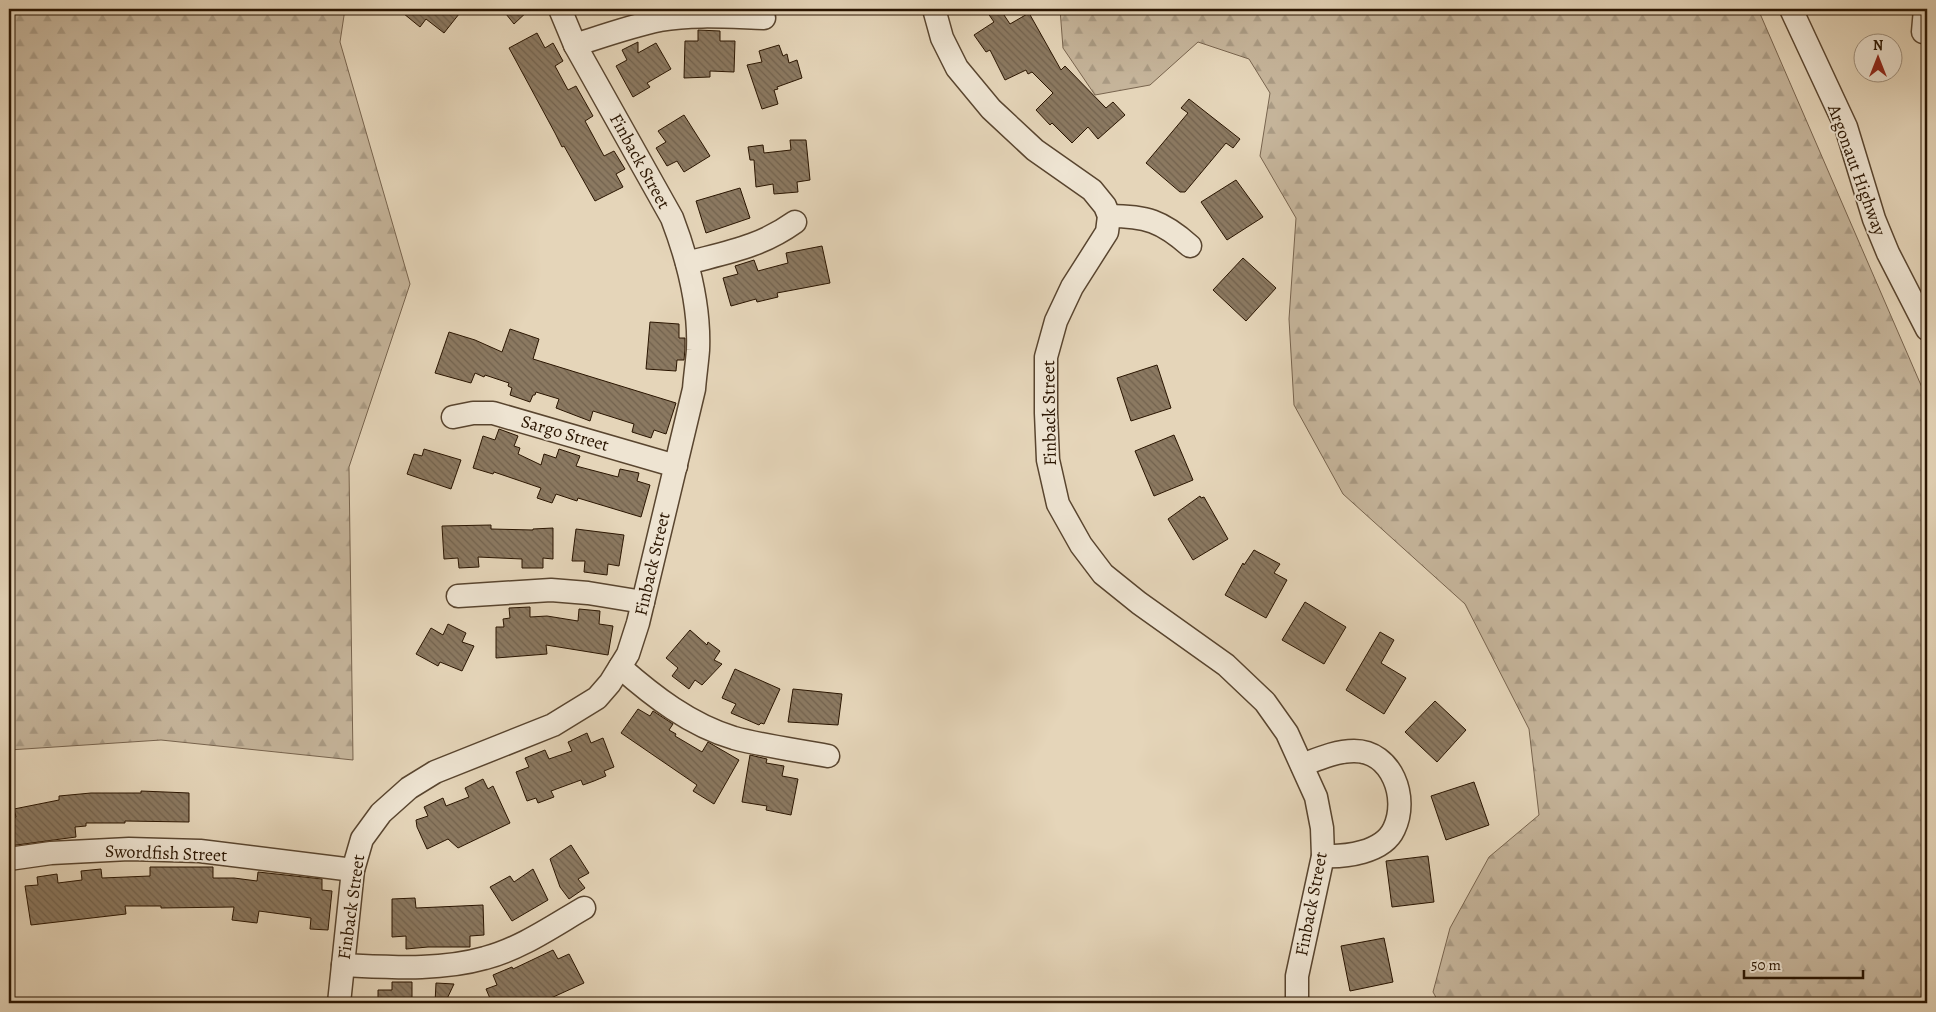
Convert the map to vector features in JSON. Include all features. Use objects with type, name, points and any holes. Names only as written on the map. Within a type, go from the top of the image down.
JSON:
[{"type":"street","name":"Finback Street","points":[[339,1003],[353,870],[362,839],[381,813],[410,788],[435,772],[554,725],[573,714],[597,698],[610,683],[628,654],[643,602],[694,389],[698,349],[695,302],[687,262],[672,218],[574,44],[560,9]]},
{"type":"street","points":[[934,9],[942,38],[957,68],[985,102],[1035,150],[1092,190],[1105,206],[1108,216],[1135,216],[1151,220],[1176,234],[1190,246]]},
{"type":"street","name":"Argonaut Highway","points":[[1791,9],[1846,127],[1874,219],[1888,253],[1927,329]]},
{"type":"street","points":[[1923,32],[1925,9]]},
{"type":"street","points":[[574,44],[660,20],[693,17],[764,18]]},
{"type":"street","name":"Finback Street","points":[[1108,216],[1108,232],[1068,296],[1056,321],[1046,356],[1048,460],[1058,504],[1081,546],[1103,574],[1139,603],[1226,665],[1265,702],[1287,733],[1302,764],[1316,797],[1322,828],[1323,856],[1299,968],[1297,1003]]},
{"type":"street","points":[[687,262],[758,244],[777,235],[795,222]]},
{"type":"street","name":"Sargo Street","points":[[453,417],[473,413],[493,413],[676,466]]},
{"type":"street","points":[[458,596],[551,590],[588,593],[643,602]]},
{"type":"street","points":[[620,667],[640,685],[675,710],[701,725],[734,738],[828,756]]},
{"type":"street","points":[[1302,764],[1332,754],[1355,751],[1378,757],[1391,772],[1399,790],[1400,811],[1394,830],[1382,843],[1364,852],[1341,857],[1323,856]]},
{"type":"street","name":"Swordfish Street","points":[[9,859],[51,853],[129,849],[200,851],[353,870]]},
{"type":"street","points":[[343,965],[400,968],[444,966],[486,958],[516,946],[584,908]]},
{"type":"green space","points":[[9,9],[345,9],[340,42],[410,284],[349,467],[353,760],[161,740],[9,750]]},
{"type":"green space","points":[[1060,9],[1758,9],[1927,399],[1927,1003],[1439,1003],[1433,992],[1450,928],[1489,857],[1539,815],[1529,729],[1465,604],[1343,494],[1294,405],[1289,319],[1296,218],[1260,156],[1270,93],[1249,59],[1198,42],[1150,85],[1095,95],[1063,48]]},
{"type":"building","points":[[398,9],[463,9],[444,33],[426,19],[420,27]]},
{"type":"building","points":[[502,9],[530,9],[514,24]]},
{"type":"building","points":[[985,9],[1000,9],[1010,24],[1029,13],[1061,70],[1065,66],[1106,108],[1113,102],[1125,115],[1098,139],[1088,127],[1072,143],[1052,123],[1050,125],[1036,110],[1053,93],[1032,72],[1028,74],[1026,70],[1005,80],[990,50],[986,52],[974,35],[994,22]]},
{"type":"building","points":[[698,30],[720,31],[720,41],[735,41],[734,72],[710,71],[710,77],[684,78],[685,41],[698,41]]},
{"type":"building","points":[[537,33],[545,48],[553,43],[563,61],[555,66],[568,90],[576,86],[593,116],[585,121],[604,156],[614,151],[625,169],[616,174],[623,187],[595,201],[564,146],[562,147],[509,48]]},
{"type":"building","points":[[638,42],[638,53],[656,43],[671,69],[647,83],[650,87],[633,97],[616,66],[627,60],[622,50]]},
{"type":"building","points":[[779,45],[783,56],[787,54],[789,63],[797,60],[802,78],[777,87],[778,89],[774,90],[778,104],[762,109],[747,65],[762,62],[759,51]]},
{"type":"building","points":[[1189,99],[1240,139],[1233,148],[1226,143],[1185,192],[1180,192],[1146,163],[1188,113],[1181,108]]},
{"type":"building","points":[[684,115],[710,156],[684,172],[677,161],[667,166],[656,148],[666,142],[658,131]]},
{"type":"building","points":[[790,140],[806,140],[810,180],[797,182],[798,192],[774,194],[773,184],[756,187],[754,160],[750,160],[748,147],[763,145],[764,153],[791,150]]},
{"type":"building","points":[[1236,180],[1263,217],[1227,240],[1201,202]]},
{"type":"building","points":[[740,188],[750,218],[706,233],[696,201]]},
{"type":"building","points":[[822,246],[830,283],[777,293],[778,297],[757,302],[756,299],[731,306],[723,278],[738,274],[735,266],[754,260],[758,271],[788,263],[786,253]]},
{"type":"building","points":[[1243,258],[1276,288],[1246,321],[1213,290]]},
{"type":"building","points":[[650,322],[679,324],[679,338],[685,338],[685,349],[684,360],[677,360],[676,371],[646,369]]},
{"type":"building","points":[[510,329],[539,339],[533,359],[676,403],[666,434],[654,430],[651,438],[632,432],[634,424],[593,411],[590,421],[556,408],[559,399],[536,392],[530,402],[510,395],[512,388],[508,386],[509,383],[485,375],[484,377],[475,373],[471,383],[435,373],[449,332],[475,340],[502,352]]},
{"type":"building","points":[[1157,365],[1171,408],[1131,421],[1117,378]]},
{"type":"building","points":[[499,429],[518,436],[514,446],[520,448],[518,454],[541,465],[544,454],[556,458],[559,449],[580,456],[576,466],[618,477],[620,469],[639,473],[637,481],[650,485],[641,517],[578,498],[577,501],[556,494],[552,503],[537,498],[541,488],[494,472],[493,474],[473,468],[483,436],[495,440]]},
{"type":"building","points":[[1174,435],[1193,480],[1154,496],[1135,451]]},
{"type":"building","points":[[424,449],[461,460],[451,489],[407,474],[414,454],[422,456]]},
{"type":"building","points":[[1200,496],[1201,498],[1204,497],[1228,539],[1193,560],[1168,519]]},
{"type":"building","points":[[491,525],[491,529],[533,530],[553,528],[553,559],[543,558],[543,568],[522,568],[522,559],[478,557],[479,567],[459,568],[458,558],[444,559],[442,526]]},
{"type":"building","points":[[576,529],[624,535],[619,566],[608,564],[607,575],[584,572],[585,561],[572,561]]},
{"type":"building","points":[[1254,550],[1280,564],[1274,573],[1287,580],[1266,618],[1225,595],[1243,563],[1244,565]]},
{"type":"building","points":[[1305,602],[1346,627],[1324,664],[1282,640]]},
{"type":"building","points":[[530,607],[530,617],[547,616],[578,621],[579,609],[600,611],[599,624],[613,626],[608,655],[546,645],[547,654],[496,658],[496,627],[504,627],[503,619],[510,618],[509,608]]},
{"type":"building","points":[[448,624],[466,633],[462,642],[474,646],[462,671],[440,662],[438,666],[416,654],[431,628],[443,635]]},
{"type":"building","points":[[690,630],[707,645],[708,642],[720,651],[714,660],[722,664],[702,685],[695,680],[689,689],[672,676],[678,668],[666,658]]},
{"type":"building","points":[[1380,632],[1394,640],[1381,663],[1406,678],[1384,714],[1346,690]]},
{"type":"building","points":[[735,669],[780,689],[764,724],[761,723],[759,725],[731,713],[736,704],[722,698]]},
{"type":"building","points":[[793,689],[842,694],[838,725],[788,722]]},
{"type":"building","points":[[1435,701],[1466,730],[1437,762],[1405,732]]},
{"type":"building","points":[[638,709],[650,716],[653,711],[673,724],[669,730],[676,734],[675,736],[702,752],[708,742],[739,760],[714,804],[693,791],[697,785],[621,733]]},
{"type":"building","points":[[587,733],[591,743],[603,738],[614,767],[604,771],[606,776],[594,781],[583,785],[581,780],[551,791],[554,797],[538,803],[536,798],[527,801],[516,772],[529,767],[525,758],[545,750],[549,759],[572,751],[568,742]]},
{"type":"building","points":[[750,755],[767,759],[766,763],[784,766],[782,776],[798,779],[791,815],[766,810],[767,806],[742,802]]},
{"type":"building","points":[[483,779],[488,789],[493,786],[510,823],[458,848],[448,839],[427,849],[417,827],[416,820],[428,816],[424,807],[443,798],[446,806],[469,797],[465,788]]},
{"type":"building","points":[[1474,782],[1489,825],[1446,840],[1431,796]]},
{"type":"building","points":[[141,791],[189,793],[189,822],[125,821],[125,823],[86,823],[86,826],[75,827],[76,837],[9,846],[9,819],[16,817],[14,809],[59,800],[59,796],[91,793],[141,793]]},
{"type":"building","points":[[571,845],[589,873],[578,879],[585,888],[569,899],[560,887],[550,859]]},
{"type":"building","points":[[1428,856],[1434,902],[1392,907],[1386,861]]},
{"type":"building","points":[[150,867],[213,867],[213,878],[257,881],[258,872],[322,879],[322,890],[332,891],[328,930],[310,929],[311,918],[259,911],[257,923],[232,920],[234,907],[161,908],[161,906],[125,906],[126,914],[31,925],[25,886],[38,885],[37,877],[57,874],[58,883],[82,880],[81,871],[101,869],[102,878],[150,876]]},
{"type":"building","points":[[533,869],[548,900],[512,921],[490,887],[510,876],[514,882]]},
{"type":"building","points":[[415,898],[416,908],[483,905],[484,935],[470,936],[470,947],[406,949],[406,936],[392,937],[392,899]]},
{"type":"building","points":[[1384,938],[1393,982],[1350,991],[1341,946]]},
{"type":"building","points":[[553,950],[558,959],[569,954],[584,983],[540,1003],[492,1003],[486,989],[497,985],[493,975],[512,967],[513,969]]},
{"type":"building","points":[[392,982],[412,982],[412,1003],[378,1003],[378,990],[392,990]]},
{"type":"building","points":[[436,983],[454,984],[445,1003],[435,1003]]}]
